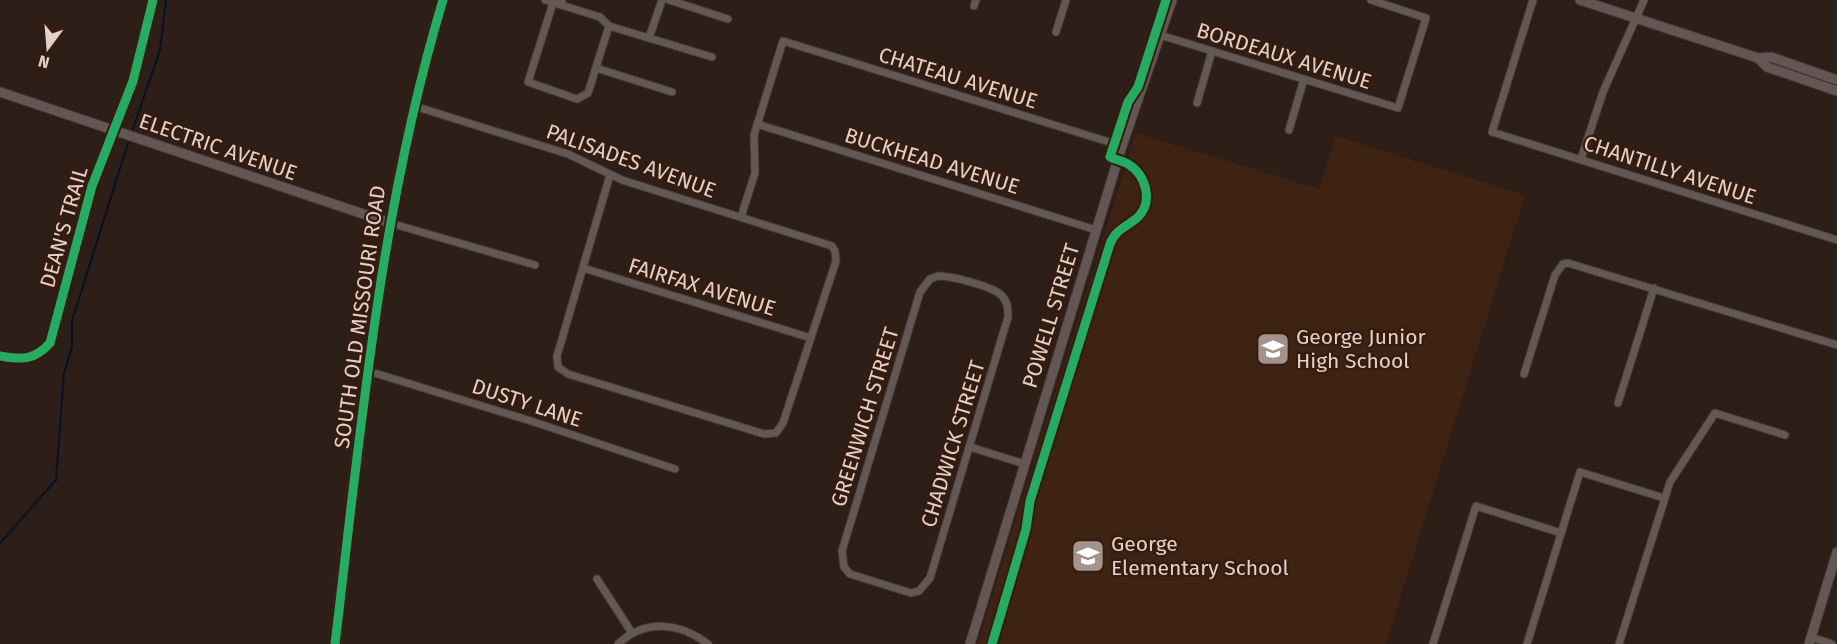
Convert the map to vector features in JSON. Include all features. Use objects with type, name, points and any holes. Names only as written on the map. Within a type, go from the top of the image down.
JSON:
[{"type":"main road","name":"SOUTH OLD MISSOURI ROAD","points":[[335,644],[368,371],[390,223],[420,76],[443,0]]},
{"type":"street","points":[[649,38],[662,0]]},
{"type":"street","points":[[669,0],[728,19]]},
{"type":"street","points":[[1056,32],[1066,0]]},
{"type":"street","name":"POWELL STREET","points":[[970,644],[1122,146],[1172,0]]},
{"type":"street","name":"BORDEAUX AVENUE","points":[[1160,35],[1398,108],[1426,18],[1371,0]]},
{"type":"street","name":"CHANTILLY AVENUE","points":[[1533,0],[1492,132],[1837,240]]},
{"type":"street","points":[[1580,0],[1758,58],[1771,57],[1837,80]]},
{"type":"street","points":[[1581,159],[1603,92],[1644,0]]},
{"type":"street","points":[[609,26],[588,93],[583,98],[577,99],[529,84],[555,2],[600,17],[609,26],[712,57]]},
{"type":"street","name":"CHATEAU AVENUE","points":[[757,124],[783,41],[1122,146]]},
{"type":"street","points":[[1197,103],[1212,51]]},
{"type":"street","points":[[1758,58],[1767,67],[1837,91]]},
{"type":"street","points":[[596,68],[672,92]]},
{"type":"street","points":[[1289,130],[1304,79]]},
{"type":"street","name":"ELECTRIC AVENUE","points":[[0,92],[390,223]]},
{"type":"street","name":"PALISADES AVENUE","points":[[414,106],[568,154],[610,175],[827,244],[835,251],[836,261],[811,338]]},
{"type":"street","points":[[741,217],[755,173],[754,135],[757,124]]},
{"type":"street","name":"BUCKHEAD AVENUE","points":[[757,124],[1096,230]]},
{"type":"street","points":[[610,175],[557,356],[558,367],[568,374],[764,434],[776,433],[783,423],[811,338]]},
{"type":"street","points":[[390,223],[535,265]]},
{"type":"street","points":[[1524,374],[1555,275],[1563,264],[1576,264],[1837,345]]},
{"type":"street","name":"FAIRFAX AVENUE","points":[[583,268],[811,338]]},
{"type":"street","name":"GREENWICH STREET","points":[[919,591],[902,592],[859,579],[844,567],[842,551],[852,517],[920,292],[930,279],[948,276],[995,291],[1006,301]]},
{"type":"street","points":[[1618,403],[1653,288]]},
{"type":"street","name":"CHADWICK STREET","points":[[919,591],[930,578],[1008,317],[1006,301]]},
{"type":"street","name":"DUSTY LANE","points":[[368,371],[531,421],[675,469]]},
{"type":"street","points":[[1619,644],[1664,498],[1676,469],[1715,413],[1785,435]]},
{"type":"street","points":[[969,447],[1025,464]]},
{"type":"street","points":[[1527,644],[1580,472],[1664,498]]},
{"type":"street","points":[[1433,644],[1476,506],[1561,533]]},
{"type":"street","points":[[1832,644],[1810,640],[1837,552]]},
{"type":"street","points":[[597,579],[633,633]]},
{"type":"street","points":[[618,644],[633,633],[654,626],[678,627],[708,644]]},
{"type":"shaded area","name":"George Junior High School","points":[[1136,133],[1319,189],[1336,136],[1525,195],[1386,644],[977,644]]},
{"type":"waterway","points":[[133,129],[160,50],[166,0]]},
{"type":"waterway","points":[[0,543],[56,480],[64,373],[72,347],[72,321],[128,143]]},
{"type":"cycle path","name":"DEAN'S TRAIL","points":[[0,356],[15,358],[33,356],[50,343],[92,186],[133,81],[153,0]]},
{"type":"cycle path","points":[[335,644],[364,400],[388,239],[421,79],[443,0]]},
{"type":"cycle path","points":[[992,644],[1026,529],[1030,501],[1110,244],[1118,232],[1137,218],[1145,204],[1146,189],[1139,175],[1128,164],[1110,157],[1128,102],[1138,87],[1166,0]]},
{"type":"place","name":"George Junior High School","points":[[1273,349]]},
{"type":"place","name":"George Elementary School","points":[[1088,556]]}]
